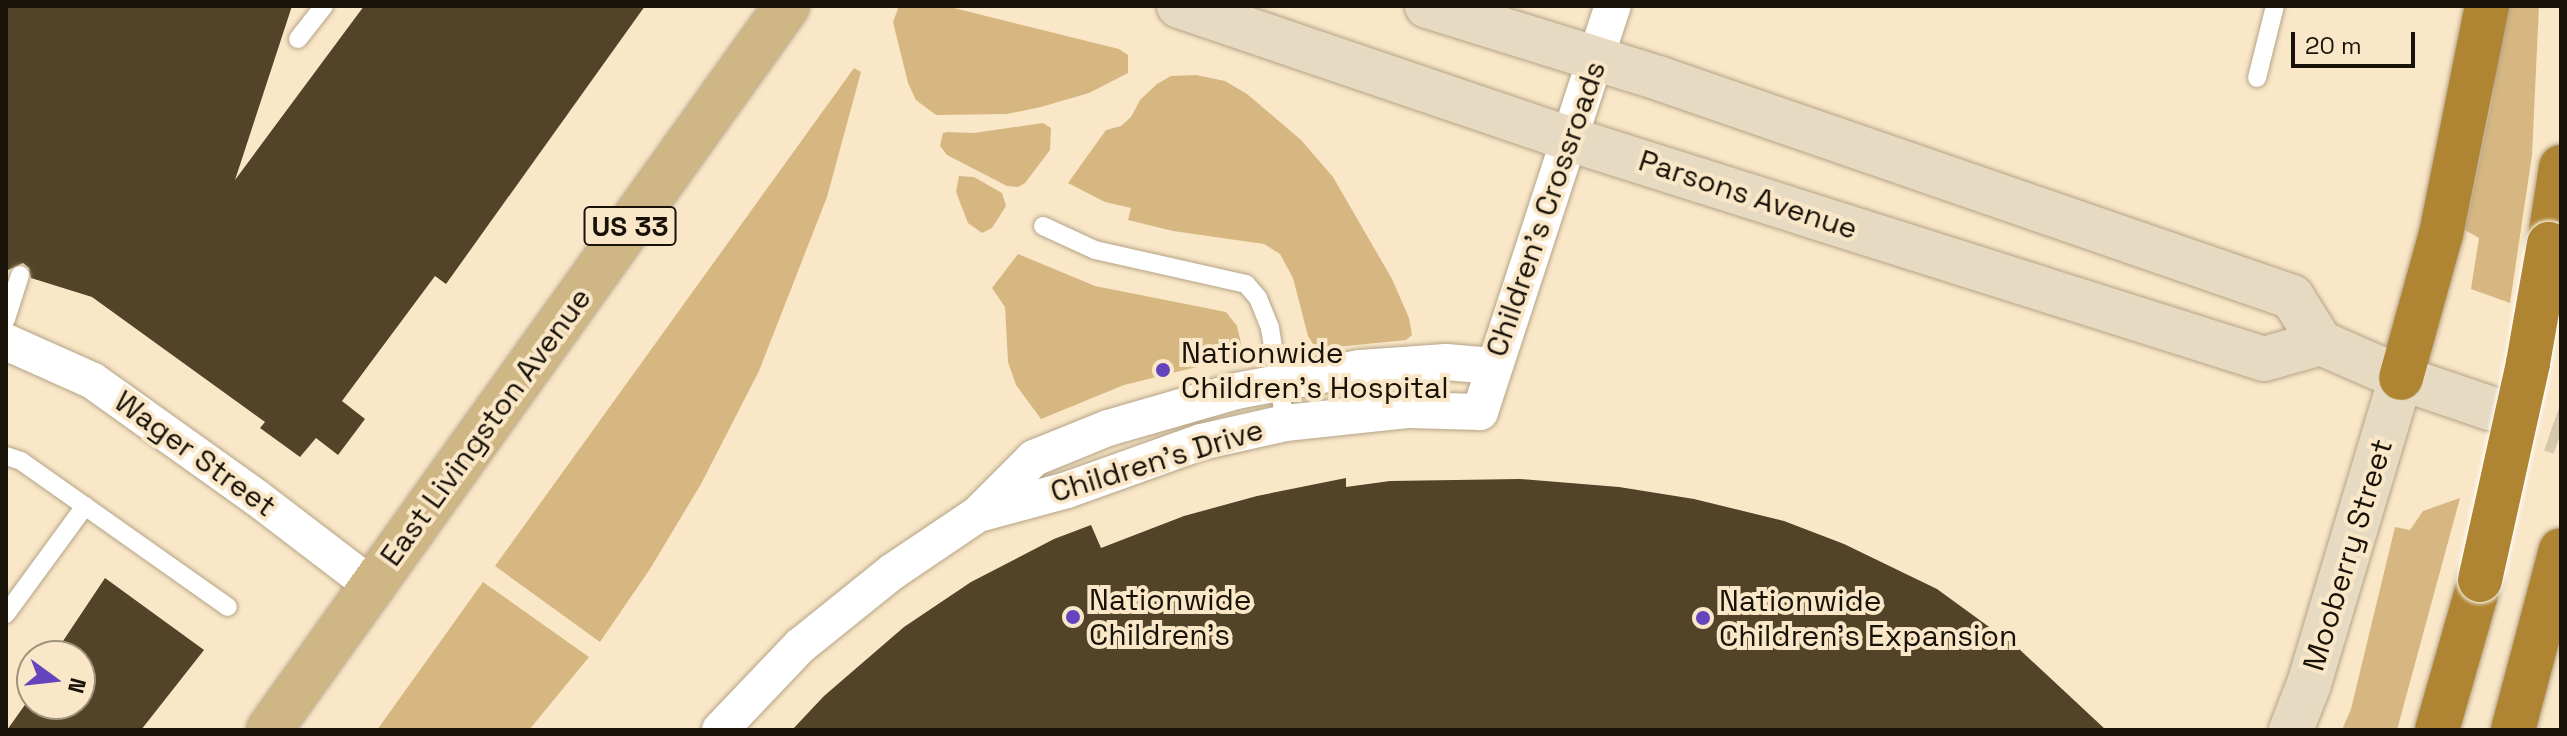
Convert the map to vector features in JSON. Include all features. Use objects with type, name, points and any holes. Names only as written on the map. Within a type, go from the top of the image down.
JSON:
[{"type":"highway","points":[[2401,378],[2441,234],[2487,6]]},
{"type":"highway","points":[[2437,730],[2480,580],[2528,363],[2561,167]]},
{"type":"highway","points":[[2513,730],[2561,550]]},
{"type":"main road","name":"East Livingston Avenue","points":[[269,730],[787,6]]},
{"type":"street","name":"Parsons Avenue","points":[[1179,6],[1569,139],[2264,359],[2321,343]]},
{"type":"street","points":[[1427,6],[1596,58],[2292,297],[2321,343],[2401,378],[2489,408]]},
{"type":"street","name":"Children's Crossroads","points":[[1480,412],[1613,6]]},
{"type":"street","name":"Wager Street","points":[[6,342],[93,381],[257,498],[372,586]]},
{"type":"street","name":"Children's Drive","points":[[720,730],[800,646],[892,572],[978,514],[1034,458],[1108,428],[1236,391],[1360,368],[1432,363],[1493,366]]},
{"type":"street","name":"Mooberry Street","points":[[2291,730],[2309,684],[2401,378]]},
{"type":"street","name":"Children's Drive","points":[[978,514],[1067,490],[1201,442],[1285,423],[1409,410],[1480,412]]},
{"type":"lane","points":[[298,39],[324,6]]},
{"type":"lane","points":[[2257,78],[2275,6]]},
{"type":"lane","points":[[1043,226],[1095,250],[1246,284],[1258,298],[1270,328],[1285,423]]},
{"type":"lane","points":[[6,319],[20,275]]},
{"type":"lane","points":[[6,456],[21,461],[228,607]]},
{"type":"lane","points":[[6,614],[85,506]]},
{"type":"shaded area","points":[[899,6],[946,6],[1119,49],[1128,55],[1128,73],[1089,93],[1041,107],[1007,114],[936,115],[916,100],[908,83],[893,22]]},
{"type":"shaded area","points":[[2504,6],[2539,6],[2532,155],[2510,303],[2471,289],[2479,238],[2465,230],[2492,100]]},
{"type":"shaded area","points":[[854,68],[861,72],[827,197],[759,371],[701,484],[650,569],[600,642],[495,566]]},
{"type":"shaded area","points":[[1196,75],[1225,81],[1247,94],[1301,140],[1333,177],[1392,279],[1409,318],[1412,335],[1406,340],[1316,349],[1308,336],[1293,278],[1280,254],[1264,244],[1173,231],[1128,220],[1131,208],[1105,202],[1068,183],[1106,130],[1121,126],[1131,117],[1140,100],[1157,84],[1171,76]]},
{"type":"shaded area","points":[[1043,123],[1051,128],[1050,150],[1025,183],[1018,187],[1007,186],[947,155],[940,146],[943,133],[974,133]]},
{"type":"shaded area","points":[[959,176],[974,177],[1002,193],[1006,206],[992,228],[982,233],[968,223],[956,192]]},
{"type":"shaded area","points":[[1018,254],[1095,286],[1226,312],[1237,326],[1241,343],[1237,357],[1124,385],[1041,419],[1016,385],[1008,362],[1005,307],[992,288]]},
{"type":"shaded area","points":[[2460,498],[2397,730],[2342,730],[2351,709],[2395,527],[2410,530],[2423,511]]},
{"type":"shaded area","points":[[483,582],[589,657],[529,730],[377,730]]},
{"type":"building","points":[[6,6],[292,6],[235,180],[364,6],[645,6],[446,284],[435,276],[342,401],[365,419],[338,455],[316,438],[300,457],[260,428],[265,422],[92,297],[31,278],[29,268],[23,263],[6,271]]},
{"type":"building","points":[[1346,478],[1346,487],[1390,481],[1520,479],[1619,487],[1694,499],[1784,521],[1844,544],[1937,589],[2018,648],[2106,730],[792,730],[824,696],[904,627],[971,582],[1054,539],[1091,525],[1101,548],[1184,516],[1257,496]]},
{"type":"building","points":[[105,578],[204,650],[141,730],[7,730],[16,717],[16,720],[96,720],[96,640],[64,640]]},
{"type":"tunnel","points":[[2489,408],[2561,433]]},
{"type":"place","name":"Nationwide Children's Hospital","points":[[1163,370]]},
{"type":"place","name":"Nationwide Children's","points":[[1073,617]]},
{"type":"place","name":"Nationwide Children's Expansion","points":[[1703,618]]}]
